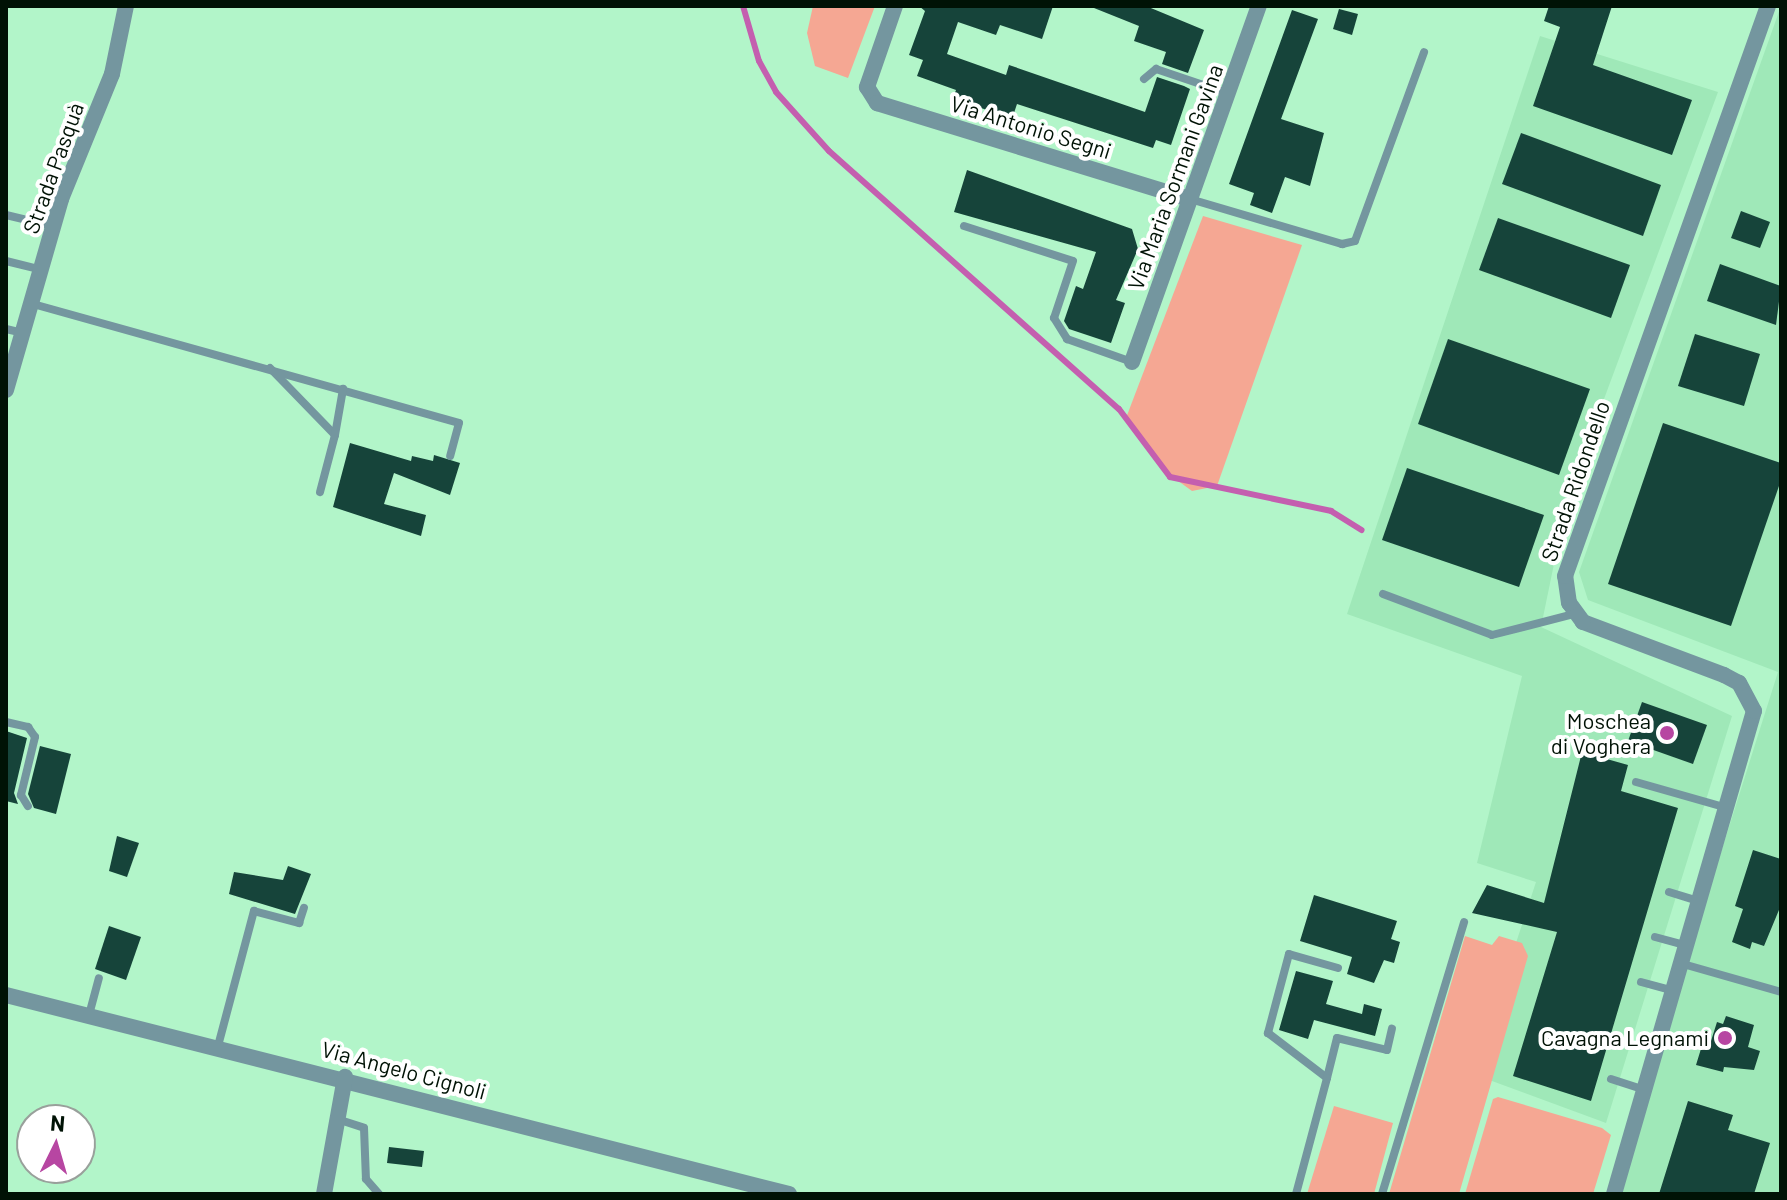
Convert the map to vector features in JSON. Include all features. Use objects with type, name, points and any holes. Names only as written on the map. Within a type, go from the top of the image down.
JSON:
[{"type":"street","name":"Strada Pasquà","points":[[6,390],[53,226],[112,74],[126,6]]},
{"type":"street","name":"Via Antonio Segni","points":[[895,6],[867,87],[877,103],[1190,199]]},
{"type":"street","name":"Strada Ridondello","points":[[1574,614],[1564,592],[1569,560],[1768,6]]},
{"type":"street","name":"Via Maria Sormani Gavina","points":[[1132,362],[1257,7]]},
{"type":"street","points":[[1574,614],[1595,630],[1739,683],[1750,699],[1753,727],[1614,1194]]},
{"type":"street","name":"Via Angelo Cignoli","points":[[6,995],[345,1077],[753,1190],[789,1194]]},
{"type":"street","points":[[324,1194],[345,1077]]},
{"type":"lane","points":[[1190,199],[1342,244],[1355,241],[1424,52]]},
{"type":"lane","points":[[1144,79],[1156,69],[1228,93]]},
{"type":"lane","points":[[6,215],[53,226]]},
{"type":"lane","points":[[964,226],[1073,261],[1054,318],[1067,339],[1132,362]]},
{"type":"lane","points":[[6,261],[42,270]]},
{"type":"lane","points":[[33,304],[270,367],[459,423],[450,456]]},
{"type":"lane","points":[[6,329],[24,333]]},
{"type":"lane","points":[[270,367],[335,435]]},
{"type":"lane","points":[[320,492],[343,389]]},
{"type":"lane","points":[[1383,594],[1492,635],[1574,614]]},
{"type":"lane","points":[[6,722],[28,727],[35,737],[21,795],[28,806]]},
{"type":"lane","points":[[1636,782],[1729,808]]},
{"type":"lane","points":[[1669,892],[1701,902]]},
{"type":"lane","points":[[218,1046],[254,911],[299,923],[304,908]]},
{"type":"lane","points":[[1382,1194],[1464,922]]},
{"type":"lane","points":[[1655,937],[1688,946]]},
{"type":"lane","points":[[1327,1078],[1268,1033],[1289,954],[1338,968]]},
{"type":"lane","points":[[1683,964],[1781,992]]},
{"type":"lane","points":[[89,1015],[99,978]]},
{"type":"lane","points":[[1641,982],[1675,992]]},
{"type":"lane","points":[[1296,1194],[1337,1038],[1387,1050],[1392,1029]]},
{"type":"lane","points":[[1611,1079],[1646,1091]]},
{"type":"lane","points":[[337,1119],[364,1128],[366,1179],[379,1194]]},
{"type":"shaded area","points":[[813,6],[875,6],[848,78],[815,66],[807,33]]},
{"type":"shaded area","points":[[1781,6],[1781,1194],[1613,1194],[1778,672],[1588,600],[1579,572]]},
{"type":"shaded area","points":[[1540,36],[1718,92],[1568,496],[1541,627],[1732,716],[1606,1123],[1473,1074],[1536,882],[1477,863],[1522,676],[1347,614]]},
{"type":"shaded area","points":[[1203,216],[1302,245],[1217,486],[1192,491],[1170,475],[1126,418]]},
{"type":"shaded area","points":[[1465,936],[1492,945],[1499,936],[1522,943],[1528,956],[1459,1194],[1389,1194]]},
{"type":"shaded area","points":[[1498,1097],[1602,1128],[1611,1135],[1593,1194],[1465,1194],[1493,1099]]},
{"type":"shaded area","points":[[1334,1106],[1393,1123],[1374,1194],[1307,1194]]},
{"type":"building","points":[[919,6],[1053,6],[1042,39],[1000,25],[996,35],[958,22],[947,54],[1006,75],[1009,65],[1145,112],[1157,77],[1184,86],[1190,89],[1171,145],[1156,140],[1153,148],[1017,104],[1012,119],[953,98],[956,90],[917,76],[923,60],[909,55],[925,11]]},
{"type":"building","points":[[1089,6],[1146,6],[1204,30],[1188,73],[1162,64],[1166,52],[1134,41],[1139,26]]},
{"type":"building","points":[[1549,6],[1612,6],[1593,65],[1692,100],[1672,155],[1533,106],[1560,27],[1544,21]]},
{"type":"building","points":[[1339,9],[1358,14],[1352,35],[1333,29]]},
{"type":"building","points":[[1292,10],[1318,19],[1281,119],[1324,133],[1310,186],[1285,177],[1272,213],[1250,205],[1254,193],[1229,184]]},
{"type":"building","points":[[1521,133],[1661,185],[1643,236],[1502,184]]},
{"type":"building","points":[[967,170],[1132,229],[1138,249],[1116,300],[1125,303],[1111,343],[1069,329],[1064,321],[1076,286],[1083,289],[1096,252],[954,212]]},
{"type":"building","points":[[1741,211],[1770,222],[1760,248],[1731,238]]},
{"type":"building","points":[[1498,218],[1630,265],[1611,318],[1479,270]]},
{"type":"building","points":[[1720,264],[1781,286],[1776,325],[1707,301]]},
{"type":"building","points":[[1695,334],[1760,354],[1744,406],[1678,386]]},
{"type":"building","points":[[1448,339],[1590,389],[1559,475],[1418,424]]},
{"type":"building","points":[[1663,423],[1781,463],[1781,480],[1731,626],[1608,584]]},
{"type":"building","points":[[350,443],[411,461],[412,456],[433,461],[434,455],[460,463],[450,495],[394,473],[384,504],[426,515],[421,536],[333,507]]},
{"type":"building","points":[[1407,468],[1544,515],[1519,587],[1382,540]]},
{"type":"building","name":"Moschea di Voghera","points":[[1642,702],[1707,725],[1693,764],[1628,741]]},
{"type":"building","points":[[6,731],[27,738],[14,793],[18,804],[6,801]]},
{"type":"building","points":[[40,746],[71,754],[56,814],[34,808],[28,794]]},
{"type":"building","points":[[1582,752],[1628,765],[1621,791],[1678,808],[1591,1101],[1513,1076],[1557,932],[1472,913],[1487,885],[1544,903]]},
{"type":"building","points":[[117,836],[139,843],[127,877],[109,871]]},
{"type":"building","points":[[1753,850],[1781,859],[1781,905],[1764,946],[1752,942],[1750,949],[1732,942],[1743,909],[1735,906]]},
{"type":"building","points":[[288,866],[311,874],[295,914],[229,894],[234,872],[283,880]]},
{"type":"building","points":[[1314,895],[1397,921],[1391,939],[1400,942],[1394,963],[1384,960],[1374,983],[1347,974],[1352,957],[1300,941]]},
{"type":"building","points":[[109,926],[141,937],[126,980],[95,969]]},
{"type":"building","points":[[1296,971],[1333,981],[1326,1004],[1362,1014],[1364,1004],[1382,1009],[1375,1036],[1314,1020],[1308,1039],[1279,1030]]},
{"type":"building","points":[[1726,1016],[1754,1025],[1748,1047],[1760,1051],[1754,1070],[1724,1067],[1723,1072],[1696,1065],[1704,1039],[1711,1041],[1717,1022],[1723,1024]]},
{"type":"building","points":[[1688,1101],[1733,1115],[1728,1130],[1770,1143],[1754,1194],[1659,1194]]},
{"type":"building","points":[[389,1147],[424,1151],[422,1167],[387,1163]]},
{"type":"waterway","points":[[743,6],[759,61],[776,92],[829,151],[1119,409],[1170,477],[1331,511],[1362,530]]},
{"type":"place","name":"Moschea di Voghera","points":[[1667,733]]},
{"type":"place","name":"Cavagna Legnami","points":[[1725,1038]]}]
